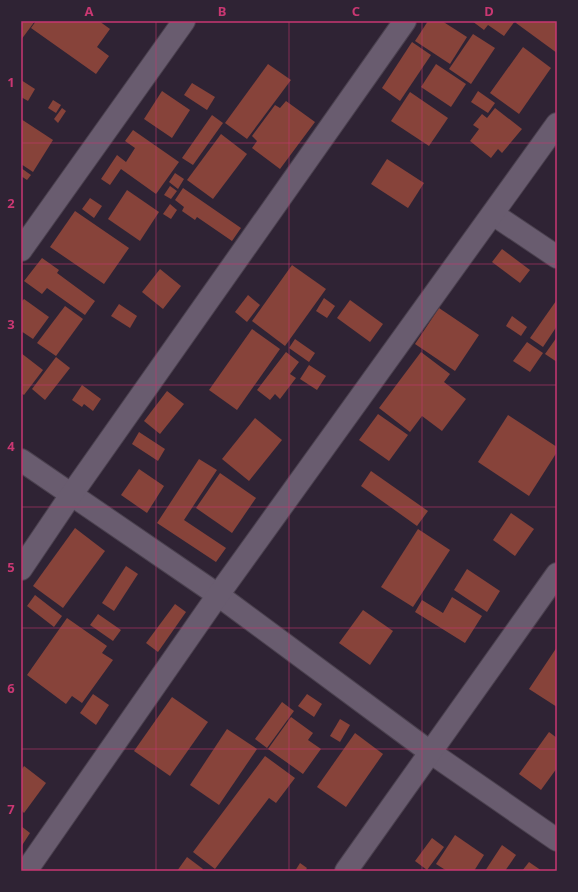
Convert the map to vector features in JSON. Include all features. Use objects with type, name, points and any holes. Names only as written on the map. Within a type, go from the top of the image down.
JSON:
[{"type":"street","points":[[21,250],[184,21]]},
{"type":"street","points":[[21,569],[71,494],[405,21]]},
{"type":"street","points":[[26,871],[218,595],[557,124]]},
{"type":"street","points":[[493,214],[557,257]]},
{"type":"street","points":[[21,460],[218,595],[430,752],[557,840]]},
{"type":"street","points":[[346,871],[557,574]]},
{"type":"building","points":[[21,21],[35,21],[21,40]]},
{"type":"building","points":[[36,21],[99,21],[110,29],[97,47],[109,56],[96,74],[31,28]]},
{"type":"building","points":[[428,21],[442,21],[467,37],[450,64],[415,41]]},
{"type":"building","points":[[472,21],[515,21],[504,36],[488,25],[484,30]]},
{"type":"building","points":[[517,21],[557,21],[557,53],[516,23]]},
{"type":"building","points":[[473,34],[495,48],[471,84],[449,69]]},
{"type":"building","points":[[412,42],[431,55],[400,101],[382,88]]},
{"type":"building","points":[[523,47],[551,68],[519,114],[490,93]]},
{"type":"building","points":[[268,64],[291,80],[247,139],[225,123]]},
{"type":"building","points":[[436,64],[466,84],[451,107],[421,87]]},
{"type":"building","points":[[21,80],[35,89],[28,101],[21,97]]},
{"type":"building","points":[[192,83],[215,97],[207,110],[184,95]]},
{"type":"building","points":[[162,91],[190,110],[172,138],[144,119]]},
{"type":"building","points":[[478,91],[495,103],[488,113],[471,102]]},
{"type":"building","points":[[410,92],[448,118],[429,146],[391,121]]},
{"type":"building","points":[[53,100],[61,105],[56,113],[48,108]]},
{"type":"building","points":[[286,101],[315,122],[280,169],[252,148],[257,141],[252,136],[275,105],[280,108]]},
{"type":"building","points":[[62,108],[66,111],[58,123],[54,119]]},
{"type":"building","points":[[495,108],[522,129],[502,153],[498,149],[491,158],[470,141],[479,129],[473,125],[482,114],[487,118]]},
{"type":"building","points":[[212,115],[223,123],[193,165],[182,158]]},
{"type":"building","points":[[21,119],[53,140],[33,172],[21,164]]},
{"type":"building","points":[[133,130],[179,162],[156,194],[121,169],[110,185],[101,179],[117,155],[126,162],[135,148],[125,141]]},
{"type":"building","points":[[221,134],[247,154],[213,199],[187,180]]},
{"type":"building","points":[[387,159],[424,183],[408,208],[371,184]]},
{"type":"building","points":[[21,168],[31,175],[27,180],[21,176]]},
{"type":"building","points":[[175,173],[184,179],[178,189],[169,182]]},
{"type":"building","points":[[170,186],[177,191],[171,199],[164,195]]},
{"type":"building","points":[[183,188],[241,228],[232,241],[197,217],[195,220],[182,211],[184,207],[175,200]]},
{"type":"building","points":[[127,190],[159,212],[140,241],[108,219]]},
{"type":"building","points":[[90,198],[102,206],[94,218],[82,209]]},
{"type":"building","points":[[170,204],[177,210],[171,219],[163,214]]},
{"type":"building","points":[[75,211],[129,248],[104,284],[50,247]]},
{"type":"building","points":[[502,249],[530,270],[520,283],[492,262]]},
{"type":"building","points":[[42,258],[59,270],[57,273],[95,301],[85,315],[47,288],[42,294],[24,281]]},
{"type":"building","points":[[292,265],[326,289],[285,346],[252,321]]},
{"type":"building","points":[[160,269],[181,286],[163,309],[142,292]]},
{"type":"building","points":[[248,295],[260,305],[247,322],[235,312]]},
{"type":"building","points":[[324,298],[335,306],[327,318],[316,311]]},
{"type":"building","points":[[24,299],[49,317],[33,339],[21,331],[21,302]]},
{"type":"building","points":[[350,300],[383,324],[370,342],[337,318]]},
{"type":"building","points":[[556,301],[557,326],[543,347],[530,338]]},
{"type":"building","points":[[119,304],[137,316],[130,328],[111,316]]},
{"type":"building","points":[[65,306],[83,319],[56,356],[37,343]]},
{"type":"building","points":[[439,308],[479,335],[455,371],[415,344]]},
{"type":"building","points":[[512,316],[527,327],[521,336],[506,326]]},
{"type":"building","points":[[252,329],[280,349],[237,410],[209,390]]},
{"type":"building","points":[[557,337],[557,362],[545,354]]},
{"type":"building","points":[[295,339],[315,353],[309,362],[289,348]]},
{"type":"building","points":[[527,342],[543,353],[530,372],[513,361]]},
{"type":"building","points":[[286,352],[299,362],[290,374],[296,378],[280,399],[275,394],[270,400],[257,390]]},
{"type":"building","points":[[421,352],[450,374],[444,382],[466,399],[442,431],[422,416],[410,432],[379,408]]},
{"type":"building","points":[[21,353],[43,370],[24,395],[21,393]]},
{"type":"building","points":[[56,357],[70,368],[45,400],[32,389]]},
{"type":"building","points":[[309,365],[326,376],[317,390],[300,379]]},
{"type":"building","points":[[82,385],[101,399],[93,411],[84,404],[82,407],[72,400]]},
{"type":"building","points":[[167,391],[184,404],[160,434],[144,421]]},
{"type":"building","points":[[378,414],[408,435],[389,461],[359,440]]},
{"type":"building","points":[[508,415],[557,447],[557,452],[529,496],[478,462]]},
{"type":"building","points":[[255,418],[282,440],[249,481],[222,459]]},
{"type":"building","points":[[139,432],[165,449],[158,461],[132,444]]},
{"type":"building","points":[[199,459],[217,470],[184,520],[226,548],[216,562],[157,523]]},
{"type":"building","points":[[139,469],[164,486],[147,513],[121,495]]},
{"type":"building","points":[[371,471],[428,511],[417,526],[361,486]]},
{"type":"building","points":[[220,473],[256,498],[232,533],[196,508]]},
{"type":"building","points":[[511,513],[534,529],[515,556],[493,540]]},
{"type":"building","points":[[75,528],[105,551],[63,608],[33,586]]},
{"type":"building","points":[[418,529],[450,550],[413,607],[381,587]]},
{"type":"building","points":[[126,566],[138,574],[114,611],[102,603]]},
{"type":"building","points":[[467,569],[500,591],[487,612],[454,590]]},
{"type":"building","points":[[35,595],[62,616],[54,627],[27,606]]},
{"type":"building","points":[[452,597],[482,616],[465,643],[415,612],[422,600],[443,613]]},
{"type":"building","points":[[175,604],[186,612],[158,652],[146,643]]},
{"type":"building","points":[[363,610],[393,631],[370,665],[339,643]]},
{"type":"building","points":[[98,614],[121,630],[113,641],[90,625]]},
{"type":"building","points":[[67,618],[107,646],[102,653],[113,660],[82,703],[72,696],[66,704],[27,675]]},
{"type":"building","points":[[557,647],[557,707],[529,689]]},
{"type":"building","points":[[93,694],[109,705],[96,725],[80,713]]},
{"type":"building","points":[[307,694],[322,704],[314,717],[298,706]]},
{"type":"building","points":[[172,697],[208,722],[170,776],[134,751]]},
{"type":"building","points":[[282,702],[294,711],[267,748],[255,739]]},
{"type":"building","points":[[291,717],[313,733],[308,740],[321,749],[303,774],[268,749]]},
{"type":"building","points":[[340,719],[350,725],[340,742],[330,736]]},
{"type":"building","points":[[227,729],[257,749],[219,805],[190,785]]},
{"type":"building","points":[[549,732],[557,738],[557,768],[541,790],[519,774]]},
{"type":"building","points":[[355,733],[383,754],[346,807],[317,787]]},
{"type":"building","points":[[265,756],[295,778],[276,803],[269,798],[215,869],[193,852]]},
{"type":"building","points":[[24,766],[46,783],[24,813],[21,810],[21,771]]},
{"type":"building","points":[[21,826],[30,833],[21,847]]},
{"type":"building","points":[[455,835],[484,855],[474,871],[447,871],[436,864]]},
{"type":"building","points":[[432,838],[444,847],[427,870],[415,861]]},
{"type":"building","points":[[502,845],[516,855],[505,871],[485,871]]},
{"type":"building","points":[[187,857],[203,869],[202,871],[177,871]]},
{"type":"building","points":[[529,862],[542,871],[522,871]]},
{"type":"building","points":[[300,863],[307,868],[305,871],[295,871]]}]
